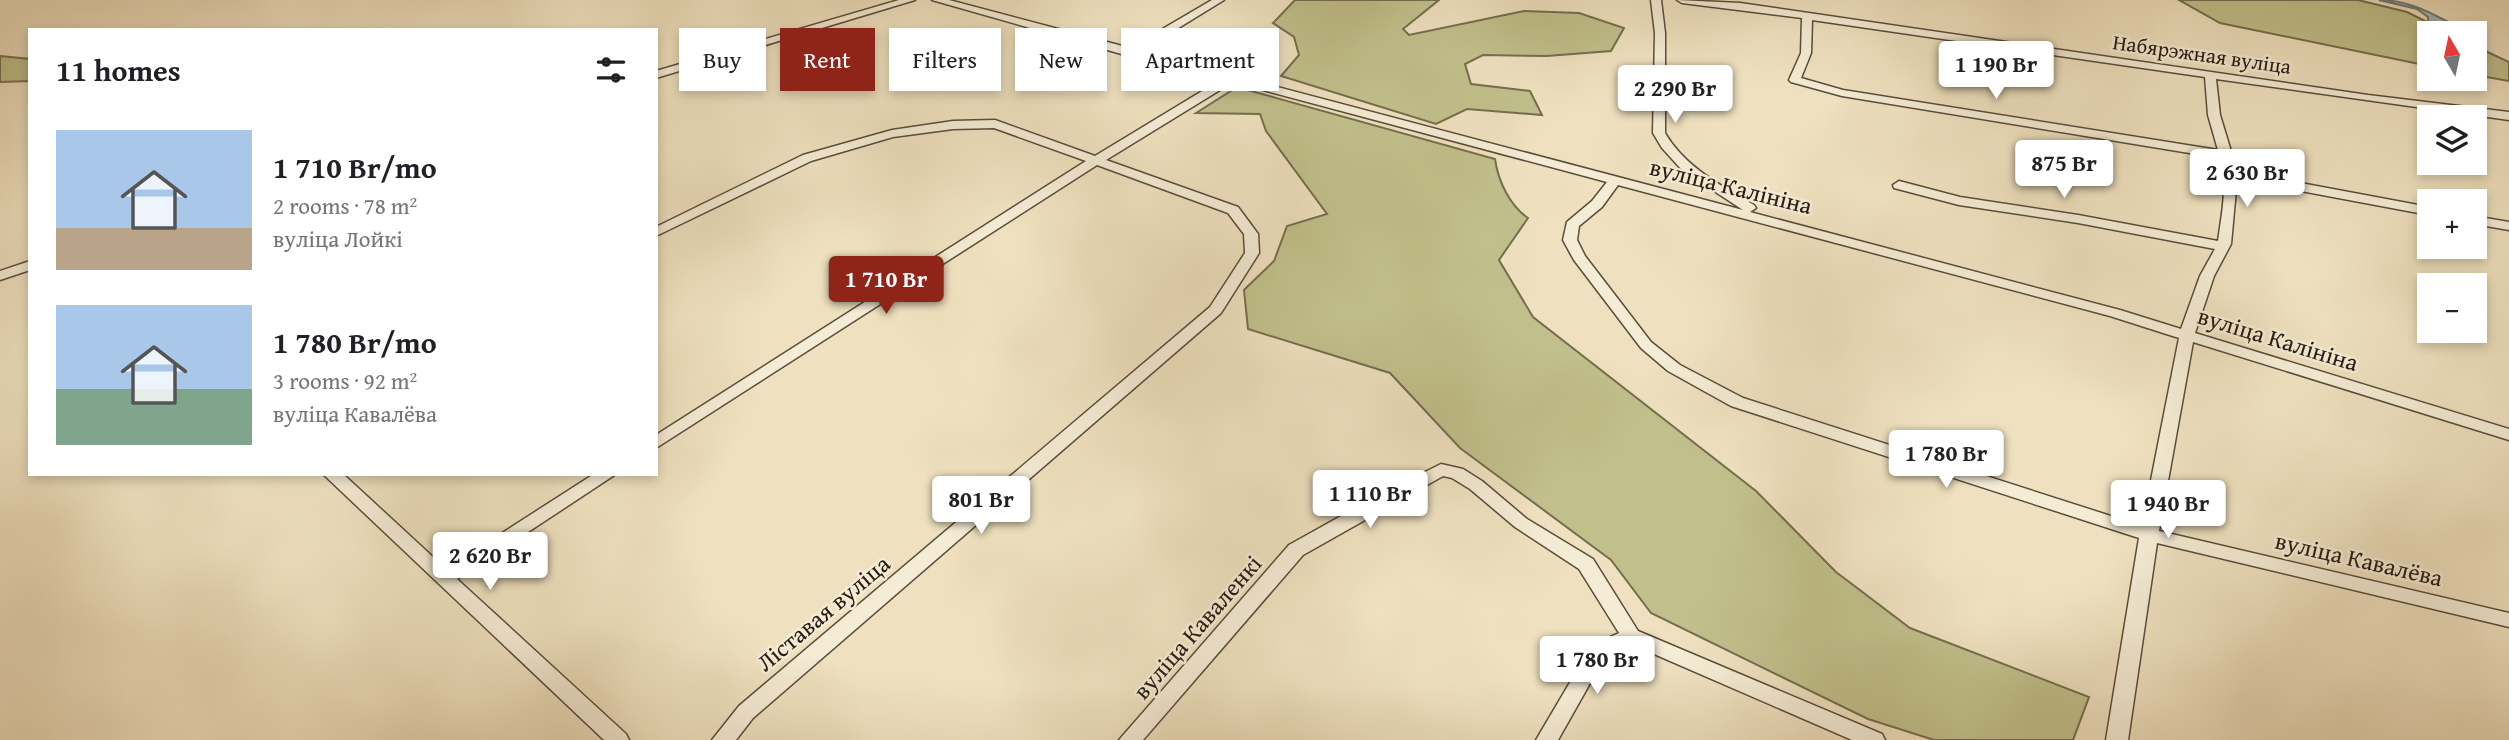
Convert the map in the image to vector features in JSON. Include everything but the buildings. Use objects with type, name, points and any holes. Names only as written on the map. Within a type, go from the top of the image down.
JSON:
[{"type":"street","points":[[658,74],[910,0]]},
{"type":"street","name":"вуліца Калініна","points":[[937,0],[1121,51]]},
{"type":"street","points":[[1171,28],[1219,0]]},
{"type":"street","points":[[1656,0],[1660,33],[1658,120],[1659,133],[1665,146],[1679,162],[1763,217]]},
{"type":"street","name":"Набярэжная вуліца","points":[[1682,0],[2509,116]]},
{"type":"street","points":[[1807,16],[1806,54],[1795,80],[1842,93],[2226,155]]},
{"type":"street","points":[[2117,740],[2149,535],[2187,334],[2207,276],[2223,246],[2231,196],[2231,174],[2214,115],[2210,75]]},
{"type":"street","points":[[658,442],[1097,160],[1211,91]]},
{"type":"street","name":"вуліца Калініна","points":[[1279,91],[1763,217],[2187,334],[2509,435]]},
{"type":"street","name":"Ліставая вуліца","points":[[658,231],[807,158],[892,134],[953,125],[995,124],[1233,210],[1251,234],[1252,253],[1216,310],[746,712],[723,740]]},
{"type":"street","points":[[2231,174],[2417,209]]},
{"type":"street","name":"вуліца Кавалёва","points":[[1615,180],[1597,204],[1572,225],[1570,240],[1578,257],[1601,283],[1625,320],[1646,345],[1674,368],[1737,402],[2149,535],[2509,620]]},
{"type":"street","points":[[1899,185],[1959,201],[2078,219],[2223,246]]},
{"type":"street","points":[[2487,222],[2509,226]]},
{"type":"street","points":[[0,276],[28,266]]},
{"type":"street","name":"вуліца Каваленкі","points":[[1130,740],[1296,551],[1441,470],[1458,473],[1521,523],[1586,564],[1631,636]]},
{"type":"street","points":[[334,476],[618,740]]},
{"type":"street","points":[[445,578],[604,476]]},
{"type":"street","points":[[1547,740],[1599,650],[1631,636],[1874,740]]},
{"type":"shaded area","points":[[1295,0],[1439,0],[1403,29],[1409,35],[1524,11],[1579,13],[1624,28],[1611,51],[1547,56],[1483,55],[1465,64],[1471,84],[1530,91],[1542,115],[1467,109],[1436,124],[1281,76],[1299,55],[1294,37],[1273,23]]},
{"type":"shaded area","points":[[2179,0],[2358,0],[2407,12],[2425,21],[2417,21],[2417,64],[2220,23]]},
{"type":"shaded area","points":[[2487,52],[2509,62],[2509,81],[2487,77]]},
{"type":"shaded area","points":[[0,56],[28,59],[28,81],[0,82]]},
{"type":"shaded area","points":[[1231,91],[1251,91],[1495,159],[1506,192],[1528,218],[1499,260],[1533,317],[1756,491],[1836,572],[1910,628],[2089,697],[2073,740],[1934,740],[1868,719],[1651,613],[1611,560],[1460,448],[1390,373],[1248,329],[1244,290],[1274,261],[1287,226],[1327,214],[1266,131],[1260,114],[1196,113]]},
{"type":"water","points":[[2379,0],[2405,3],[2446,21],[2428,21],[2428,17],[2417,9]]}]
